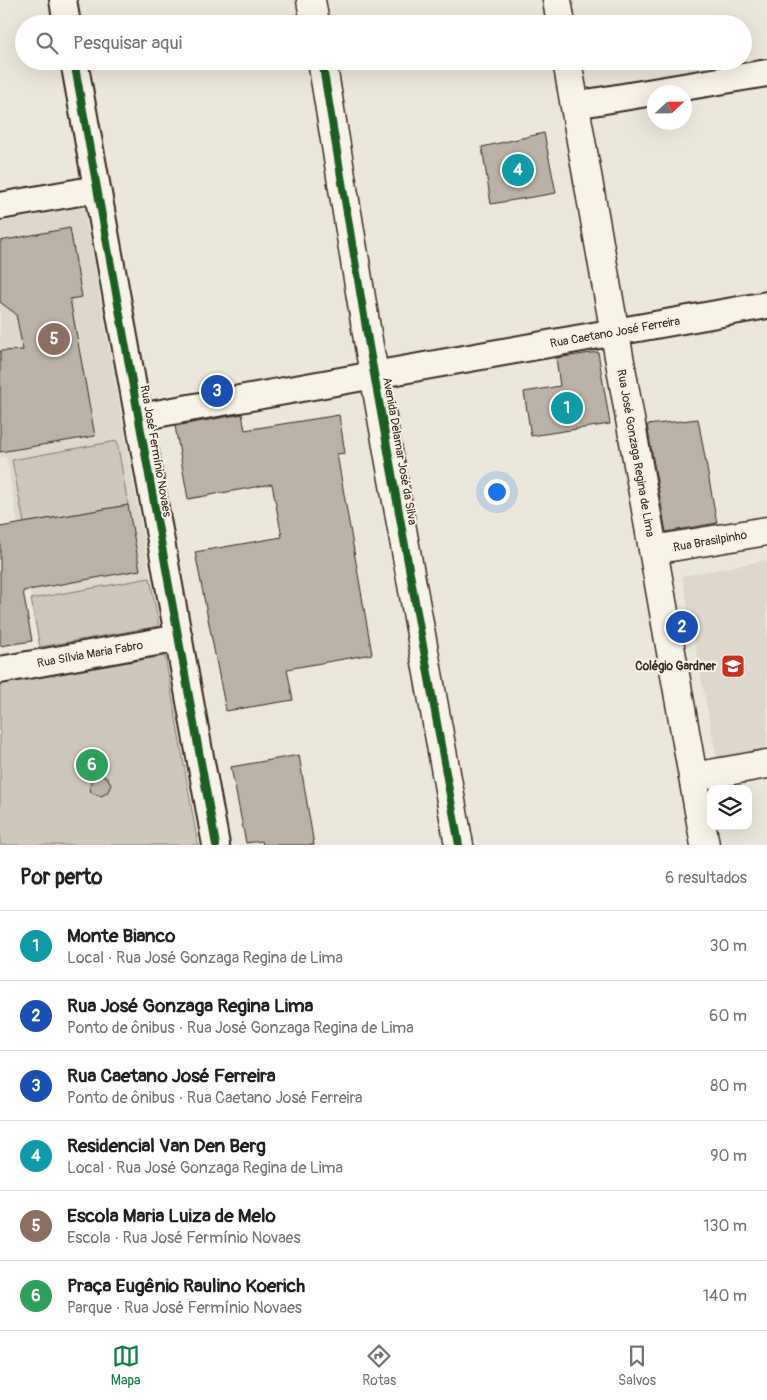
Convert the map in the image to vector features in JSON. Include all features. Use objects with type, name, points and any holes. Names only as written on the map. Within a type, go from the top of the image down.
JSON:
[{"type":"street","points":[[63,0],[66,15]]},
{"type":"street","points":[[311,0],[314,15]]},
{"type":"street","points":[[556,0],[559,15]]},
{"type":"street","name":"Rua José Fermínio Novaes","points":[[76,70],[216,845]]},
{"type":"street","name":"Avenida Delamar José da Silva","points":[[323,70],[374,376],[459,845]]},
{"type":"street","name":"Rua José Gonzaga Regina de Lima","points":[[569,70],[705,845]]},
{"type":"street","points":[[575,105],[767,73]]},
{"type":"street","points":[[0,206],[98,189]]},
{"type":"street","name":"Rua Caetano José Ferreira","points":[[139,417],[767,305]]},
{"type":"street","name":"Rua Brasilpinho","points":[[653,550],[767,531]]},
{"type":"street","name":"Rua Sílvia Maria Fabro","points":[[0,670],[179,638]]},
{"type":"street","points":[[693,777],[767,764]]},
{"type":"shaded area","points":[[84,207],[159,626],[40,647],[6,457],[0,458],[0,222]]},
{"type":"shaded area","points":[[117,441],[128,505],[24,523],[12,460]]},
{"type":"shaded area","name":"Colégio Gardner","points":[[767,560],[767,756],[718,765],[682,576]]},
{"type":"shaded area","points":[[150,578],[159,626],[40,647],[31,599]]},
{"type":"shaded area","points":[[165,656],[198,845],[0,845],[0,684]]},
{"type":"building","points":[[544,133],[556,193],[491,204],[482,147]]},
{"type":"building","points":[[70,228],[82,297],[70,299],[95,436],[0,452],[0,351],[23,350],[16,314],[0,302],[0,241]]},
{"type":"building","points":[[598,352],[610,424],[531,436],[524,392],[560,386],[556,358]]},
{"type":"building","points":[[242,414],[245,430],[339,415],[345,453],[337,454],[372,654],[287,669],[293,700],[226,711],[195,552],[282,537],[272,484],[188,499],[175,426]]},
{"type":"building","points":[[698,419],[717,523],[666,532],[647,425]]},
{"type":"building","points":[[128,505],[140,570],[23,591],[32,641],[0,646],[0,527]]},
{"type":"building","points":[[299,755],[314,845],[263,845],[262,841],[246,843],[231,767]]},
{"type":"building","points":[[99,775],[108,778],[111,785],[107,793],[101,796],[91,793],[90,786],[92,779]]},
{"type":"cycle path","points":[[76,70],[216,845]]},
{"type":"cycle path","points":[[323,70],[369,346],[459,845]]},
{"type":"place","name":"Residencial Van Den Berg","points":[[518,170]]},
{"type":"place","name":"Escola Maria Luiza de Melo","points":[[54,339]]},
{"type":"place","name":"Rua Caetano José Ferreira","points":[[217,391]]},
{"type":"place","name":"Monte Bianco","points":[[567,408]]},
{"type":"place","name":"Rua José Gonzaga Regina Lima","points":[[682,627]]},
{"type":"place","name":"Colégio Gardner","points":[[733,666]]},
{"type":"place","name":"Praça Eugênio Raulino Koerich","points":[[92,765]]}]
